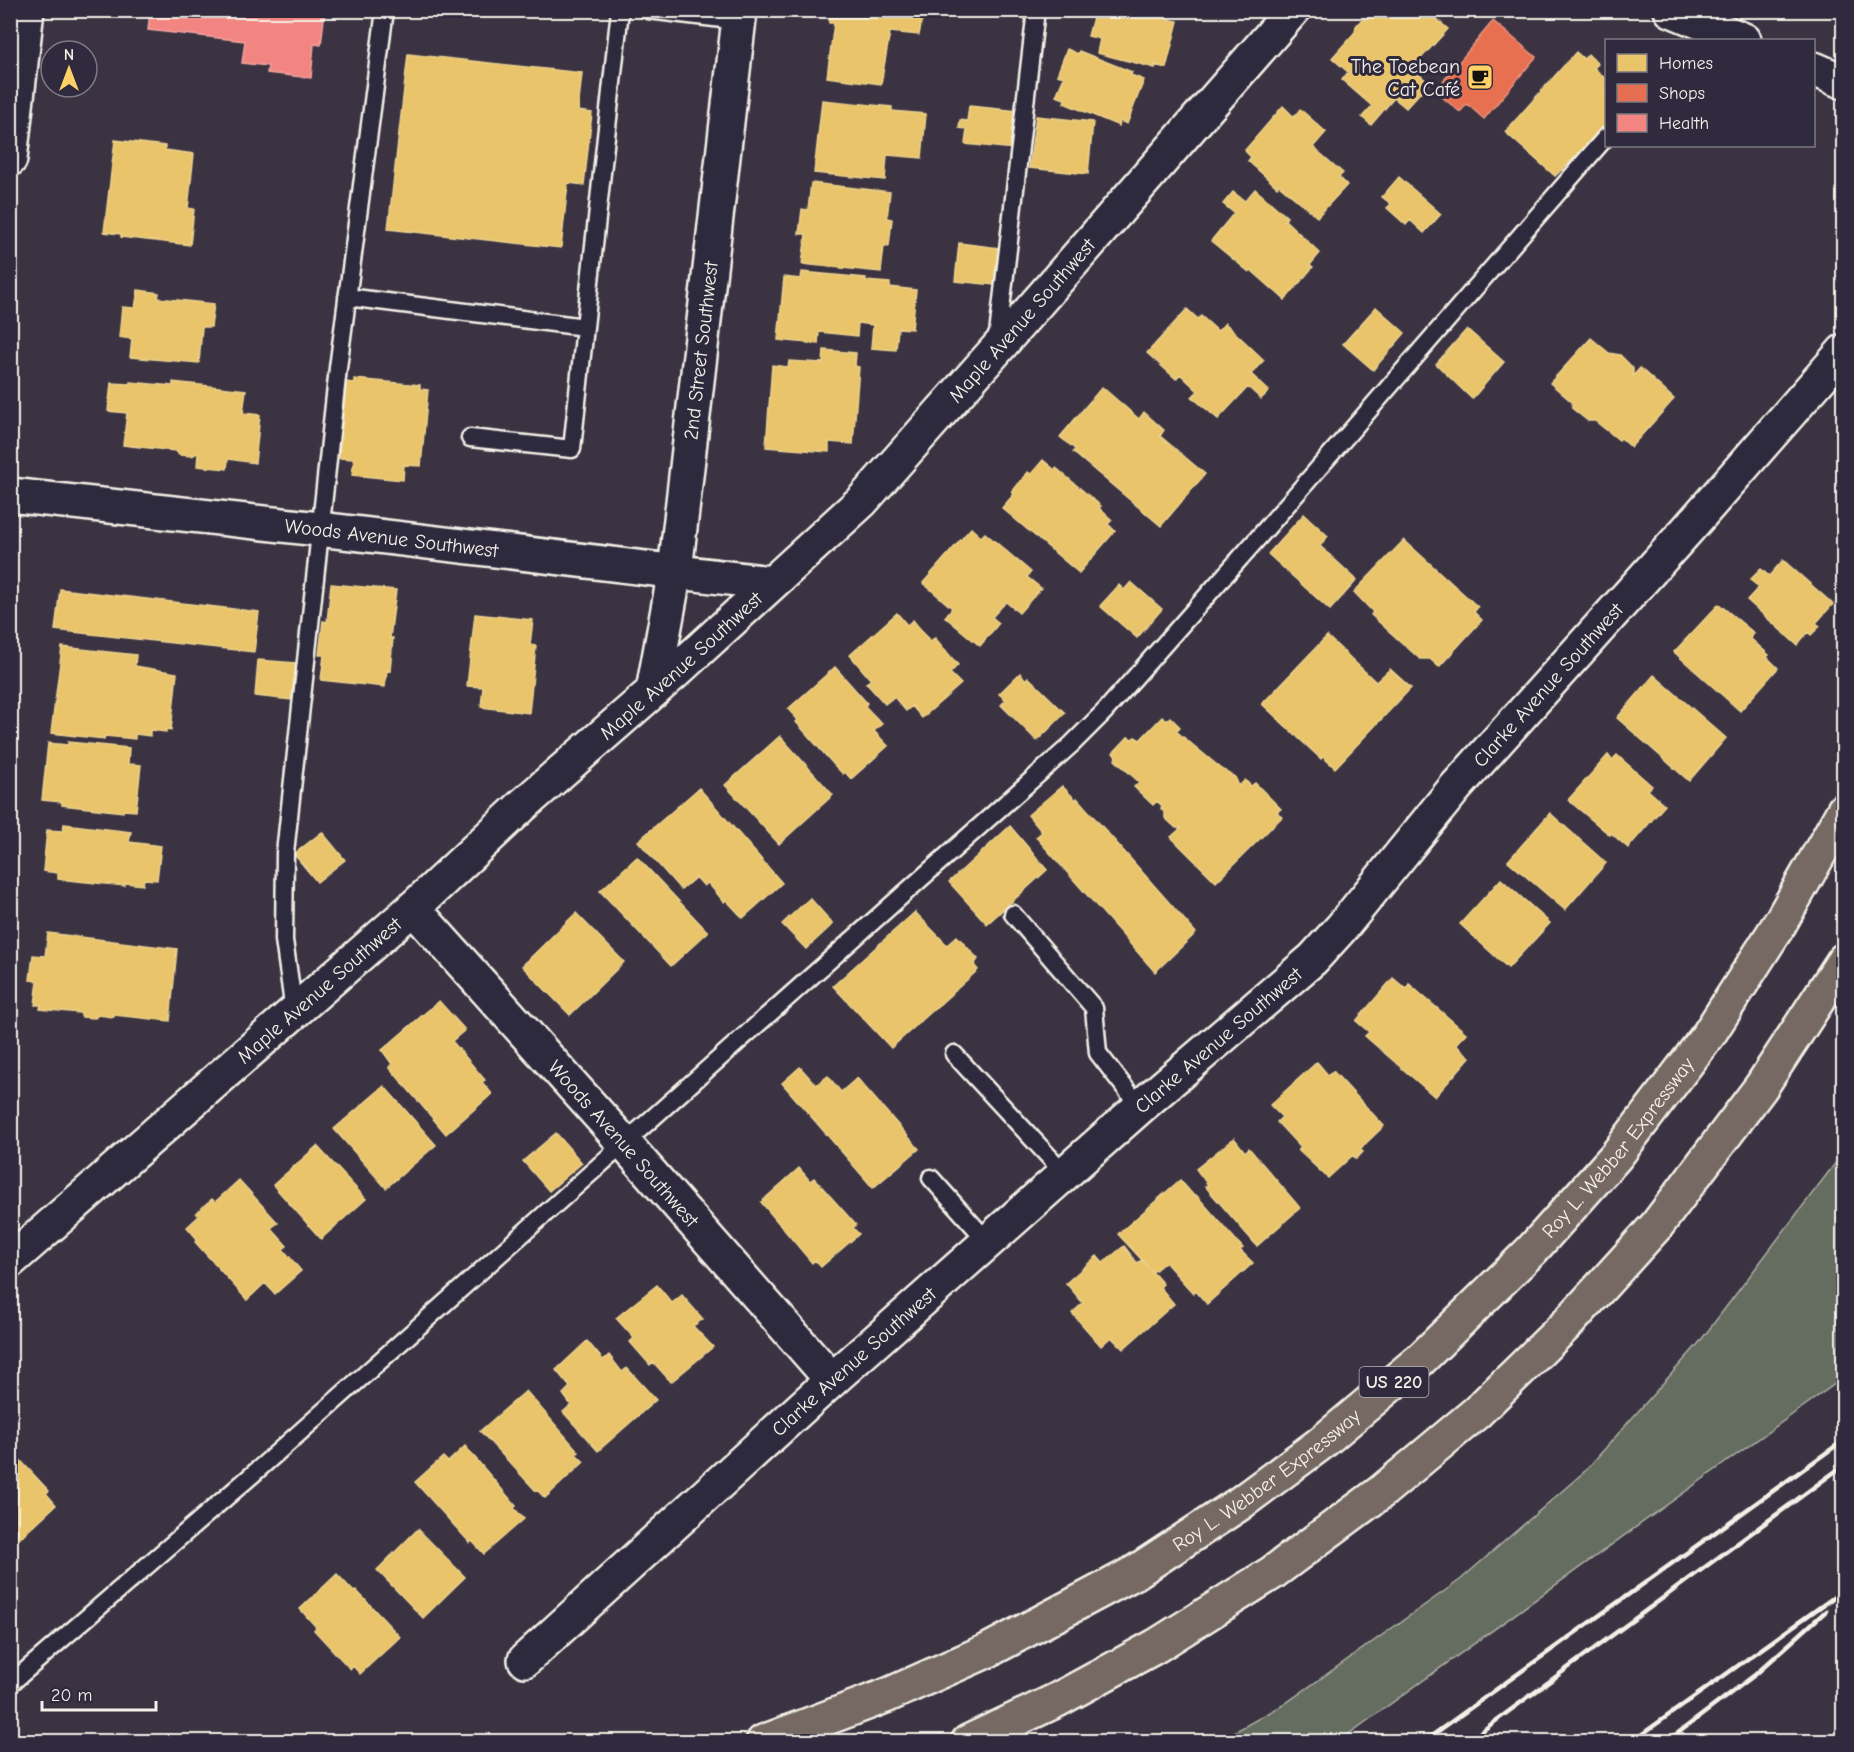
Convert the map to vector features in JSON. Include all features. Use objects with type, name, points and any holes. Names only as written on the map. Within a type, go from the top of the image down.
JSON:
[{"type":"highway","name":"Roy L. Webber Expressway","points":[[763,1742],[888,1695],[989,1650],[1134,1573],[1239,1504],[1311,1451],[1420,1360],[1532,1250],[1623,1147],[1709,1034],[1780,923],[1844,810]]},
{"type":"highway","points":[[968,1742],[1058,1700],[1156,1646],[1272,1573],[1380,1493],[1477,1412],[1569,1322],[1657,1225],[1761,1087],[1844,960]]},
{"type":"street","points":[[10,159],[27,10]]},
{"type":"street","name":"Maple Avenue Southwest","points":[[10,1261],[413,908],[862,501],[1293,10]]},
{"type":"street","name":"2nd Street Southwest","points":[[653,691],[675,572],[739,16]]},
{"type":"street","points":[[1689,22],[1741,39]]},
{"type":"street","points":[[1815,69],[1844,82]]},
{"type":"street","name":"Clarke Avenue Southwest","points":[[525,1660],[832,1380],[1140,1107],[1313,959],[1343,926],[1455,788],[1688,529],[1844,351]]},
{"type":"street","name":"Woods Avenue Southwest","points":[[10,495],[771,583]]},
{"type":"street","name":"Woods Avenue Southwest","points":[[413,908],[832,1380]]},
{"type":"lane","points":[[294,1011],[284,940],[285,853],[319,529],[385,10]]},
{"type":"lane","points":[[470,438],[572,449],[620,10]]},
{"type":"lane","points":[[648,10],[739,16]]},
{"type":"lane","points":[[996,350],[1036,10]]},
{"type":"lane","points":[[10,1684],[252,1475],[1072,744],[1105,711],[1605,138]]},
{"type":"lane","points":[[347,297],[585,327]]},
{"type":"lane","points":[[1013,914],[1094,1008],[1098,1053],[1140,1107]]},
{"type":"lane","points":[[954,1054],[1065,1174]]},
{"type":"lane","points":[[931,1178],[988,1242]]},
{"type":"green space","points":[[1843,1153],[1843,1378],[1339,1741],[1218,1741],[1283,1705],[1460,1580],[1585,1471],[1698,1344]]},
{"type":"building: Homes","points":[[829,10],[924,10],[919,35],[890,32],[881,84],[827,77],[834,23],[829,23]]},
{"type":"building: Homes","points":[[1095,10],[1154,10],[1168,14],[1167,19],[1178,21],[1166,68],[1155,65],[1155,68],[1097,53],[1100,39],[1088,36]]},
{"type":"building: Homes","points":[[1375,10],[1436,10],[1432,15],[1448,29],[1412,68],[1429,83],[1406,108],[1394,98],[1371,125],[1362,117],[1372,106],[1342,80],[1348,72],[1332,58],[1355,32],[1356,26],[1362,19],[1368,19]]},
{"type":"building: Homes","points":[[1067,49],[1078,54],[1079,51],[1132,72],[1131,75],[1144,80],[1127,124],[1120,121],[1119,126],[1064,103],[1065,99],[1056,96],[1064,77],[1057,75]]},
{"type":"building: Homes","points":[[1576,52],[1584,59],[1588,54],[1598,64],[1594,68],[1605,78],[1605,124],[1596,138],[1555,176],[1505,132]]},
{"type":"building: Homes","points":[[408,54],[582,73],[578,111],[592,113],[584,185],[568,183],[561,248],[388,229]]},
{"type":"building: Homes","points":[[822,100],[892,107],[892,111],[926,114],[922,158],[887,155],[885,180],[814,173]]},
{"type":"building: Homes","points":[[969,106],[1019,111],[1015,149],[965,144],[967,129],[959,128],[960,120],[967,121]]},
{"type":"building: Homes","points":[[1283,106],[1294,117],[1300,109],[1326,132],[1313,147],[1343,173],[1339,177],[1347,185],[1317,217],[1279,185],[1277,187],[1248,161],[1251,157],[1245,150]]},
{"type":"building: Homes","points":[[1036,116],[1093,122],[1088,174],[1029,168]]},
{"type":"building: Homes","points":[[115,140],[165,146],[165,150],[194,154],[188,208],[194,209],[190,245],[121,237],[121,234],[104,232]]},
{"type":"building: Homes","points":[[1399,177],[1441,214],[1424,233],[1410,220],[1406,225],[1387,208],[1391,204],[1382,197]]},
{"type":"building: Homes","points":[[811,183],[890,192],[887,218],[892,219],[889,246],[884,246],[881,272],[802,264],[806,234],[799,234],[802,209],[808,210]]},
{"type":"building: Homes","points":[[1255,189],[1287,217],[1285,220],[1320,253],[1310,265],[1313,267],[1285,300],[1251,270],[1249,272],[1211,241],[1234,213],[1223,204],[1233,192],[1245,201]]},
{"type":"building: Homes","points":[[959,243],[999,248],[995,285],[955,281]]},
{"type":"building: Homes","points":[[802,272],[866,278],[865,281],[890,283],[890,287],[916,290],[912,329],[898,328],[896,350],[871,348],[873,325],[858,323],[857,336],[819,332],[818,344],[778,340],[784,277],[801,279]]},
{"type":"building: Homes","points":[[138,290],[159,293],[158,298],[214,304],[211,327],[202,327],[199,363],[130,357],[132,339],[119,337],[122,307],[135,308]]},
{"type":"building: Homes","points":[[1376,307],[1405,333],[1373,370],[1343,344]]},
{"type":"building: Homes","points":[[1187,309],[1198,319],[1201,316],[1218,331],[1225,323],[1264,360],[1251,374],[1269,391],[1261,399],[1248,387],[1218,419],[1192,397],[1198,391],[1180,374],[1176,379],[1147,353]]},
{"type":"building: Homes","points":[[1467,329],[1504,362],[1472,399],[1436,364]]},
{"type":"building: Homes","points":[[1591,338],[1609,353],[1620,355],[1633,368],[1633,376],[1640,368],[1674,399],[1631,447],[1595,421],[1588,421],[1573,409],[1572,402],[1550,383]]},
{"type":"building: Homes","points":[[824,350],[856,353],[855,366],[859,367],[853,444],[829,442],[829,452],[766,447],[772,365],[788,367],[789,361],[823,363]]},
{"type":"building: Homes","points":[[354,379],[420,385],[420,389],[428,390],[421,466],[404,465],[403,480],[352,475],[354,459],[339,458],[346,382],[354,383]]},
{"type":"building: Homes","points":[[130,382],[173,386],[173,382],[246,390],[243,413],[260,415],[255,463],[228,459],[227,469],[197,466],[197,453],[192,456],[179,455],[176,451],[123,445],[127,413],[108,411],[111,383],[130,384]]},
{"type":"building: Homes","points":[[1102,387],[1139,419],[1144,412],[1164,430],[1160,436],[1205,474],[1161,526],[1073,452],[1075,449],[1060,437]]},
{"type":"building: Homes","points":[[1043,460],[1055,470],[1056,468],[1101,506],[1099,508],[1112,520],[1108,524],[1115,531],[1079,573],[1002,508],[1028,472],[1031,474]]},
{"type":"building: Homes","points":[[1304,514],[1328,536],[1320,546],[1357,580],[1330,610],[1268,554]]},
{"type":"building: Homes","points":[[971,528],[981,537],[985,533],[1031,572],[1027,577],[1041,588],[1019,613],[1006,602],[992,617],[999,623],[980,646],[945,617],[952,608],[923,583]]},
{"type":"building: Homes","points":[[1404,540],[1478,607],[1474,612],[1482,620],[1439,667],[1430,659],[1420,659],[1371,615],[1373,612],[1354,592]]},
{"type":"building: Homes","points":[[1783,560],[1833,604],[1816,623],[1820,626],[1811,635],[1808,632],[1797,645],[1747,600],[1759,587],[1750,580],[1761,569],[1769,576]]},
{"type":"building: Homes","points":[[1131,582],[1162,609],[1137,638],[1100,606],[1119,585],[1124,590]]},
{"type":"building: Homes","points":[[331,584],[396,590],[390,638],[393,638],[390,671],[387,670],[385,687],[321,680],[324,655],[319,655],[323,621],[327,622]]},
{"type":"building: Homes","points":[[60,589],[259,612],[254,652],[55,630]]},
{"type":"building: Homes","points":[[1719,604],[1754,633],[1750,638],[1769,655],[1767,657],[1778,668],[1740,711],[1674,652]]},
{"type":"building: Homes","points":[[897,613],[907,625],[913,620],[930,641],[935,638],[958,665],[950,673],[961,684],[922,718],[912,706],[906,711],[894,697],[885,704],[866,683],[871,680],[850,655]]},
{"type":"building: Homes","points":[[475,614],[533,620],[530,645],[536,646],[529,713],[481,707],[483,687],[467,686]]},
{"type":"building: Homes","points":[[1327,636],[1376,682],[1390,669],[1411,688],[1335,768],[1323,757],[1321,759],[1262,704]]},
{"type":"building: Homes","points":[[62,647],[136,655],[135,666],[177,673],[171,730],[166,729],[166,732],[150,730],[150,736],[135,734],[135,739],[105,736],[104,739],[51,733]]},
{"type":"building: Homes","points":[[258,660],[296,663],[292,700],[255,696]]},
{"type":"building: Homes","points":[[835,667],[882,724],[874,731],[888,746],[851,779],[835,766],[796,722],[798,720],[788,709]]},
{"type":"building: Homes","points":[[1020,673],[1026,680],[1028,677],[1065,713],[1037,741],[1001,705],[1006,700],[999,694]]},
{"type":"building: Homes","points":[[1654,675],[1726,738],[1689,781],[1617,718]]},
{"type":"building: Homes","points":[[1162,717],[1166,721],[1170,717],[1180,727],[1176,731],[1235,777],[1239,786],[1245,780],[1251,786],[1255,783],[1281,809],[1277,812],[1282,817],[1216,882],[1171,837],[1181,828],[1176,828],[1165,818],[1162,806],[1157,801],[1153,805],[1134,787],[1139,782],[1115,760],[1116,756],[1113,753],[1128,737],[1140,740]]},
{"type":"building: Homes","points":[[780,736],[833,795],[779,844],[725,785]]},
{"type":"building: Homes","points":[[68,742],[129,748],[128,764],[141,765],[136,811],[123,810],[123,812],[62,805],[62,802],[42,800],[48,743],[68,745]]},
{"type":"building: Homes","points":[[1608,755],[1612,760],[1617,755],[1652,786],[1648,790],[1665,805],[1628,848],[1568,800]]},
{"type":"building: Homes","points":[[1062,786],[1076,800],[1077,798],[1196,933],[1155,972],[1036,837],[1042,832],[1028,815]]},
{"type":"building: Homes","points":[[699,788],[782,883],[743,918],[726,900],[724,902],[708,883],[704,886],[696,877],[681,890],[638,841]]},
{"type":"building: Homes","points":[[1550,813],[1606,863],[1565,910],[1508,861]]},
{"type":"building: Homes","points":[[64,824],[131,832],[129,842],[161,846],[157,880],[144,879],[143,885],[125,883],[125,886],[58,879],[58,873],[43,871],[47,830],[63,831]]},
{"type":"building: Homes","points":[[1010,826],[1047,870],[987,924],[949,882]]},
{"type":"building: Homes","points":[[322,832],[345,860],[317,882],[294,854]]},
{"type":"building: Homes","points":[[637,857],[708,932],[671,966],[600,891]]},
{"type":"building: Homes","points":[[1501,879],[1550,923],[1508,968],[1460,924]]},
{"type":"building: Homes","points":[[810,898],[833,924],[806,949],[782,924]]},
{"type":"building: Homes","points":[[915,912],[947,945],[957,936],[978,959],[974,965],[978,970],[891,1048],[833,986]]},
{"type":"building: Homes","points":[[576,913],[624,962],[570,1015],[522,966]]},
{"type":"building: Homes","points":[[48,933],[177,949],[170,1021],[114,1015],[113,1017],[98,1015],[95,1018],[82,1017],[80,1013],[40,1009],[41,1005],[35,1005],[38,981],[30,980],[33,955],[45,956]]},
{"type":"building: Homes","points":[[1393,978],[1406,989],[1409,984],[1466,1033],[1456,1045],[1470,1057],[1435,1097],[1365,1036],[1369,1032],[1356,1021]]},
{"type":"building: Homes","points":[[439,1001],[465,1030],[452,1041],[485,1080],[482,1082],[492,1094],[446,1134],[389,1067],[392,1064],[382,1050]]},
{"type":"building: Homes","points":[[1317,1062],[1328,1075],[1333,1071],[1384,1126],[1360,1149],[1363,1152],[1356,1159],[1353,1155],[1328,1178],[1298,1150],[1301,1148],[1277,1122],[1282,1117],[1270,1105]]},
{"type":"building: Homes","points":[[800,1067],[816,1085],[828,1076],[841,1092],[857,1078],[919,1149],[873,1188],[782,1083]]},
{"type":"building: Homes","points":[[384,1086],[436,1145],[386,1188],[334,1129]]},
{"type":"building: Homes","points":[[556,1133],[582,1163],[549,1191],[523,1161]]},
{"type":"building: Homes","points":[[1234,1138],[1245,1152],[1249,1148],[1300,1208],[1257,1246],[1205,1186],[1208,1185],[1196,1169]]},
{"type":"building: Homes","points":[[317,1146],[366,1199],[321,1239],[273,1185]]},
{"type":"building: Homes","points":[[799,1168],[810,1181],[814,1178],[856,1225],[853,1228],[859,1234],[821,1267],[815,1260],[812,1263],[761,1202]]},
{"type":"building: Homes","points":[[239,1180],[278,1223],[271,1228],[287,1246],[283,1249],[301,1271],[275,1294],[265,1283],[247,1300],[195,1242],[198,1240],[187,1227],[199,1216],[196,1213],[212,1199],[215,1202]]},
{"type":"building: Homes","points":[[1180,1180],[1243,1248],[1240,1250],[1253,1263],[1207,1304],[1195,1290],[1193,1293],[1165,1262],[1153,1272],[1118,1234]]},
{"type":"building: Homes","points":[[1124,1246],[1137,1263],[1142,1260],[1163,1284],[1160,1287],[1174,1304],[1123,1349],[1111,1337],[1101,1346],[1072,1313],[1083,1303],[1066,1283],[1097,1256],[1103,1263]]},
{"type":"building: Homes","points":[[657,1285],[672,1303],[682,1295],[703,1319],[693,1326],[713,1347],[671,1382],[653,1362],[650,1365],[630,1342],[634,1338],[616,1318]]},
{"type":"building: Homes","points":[[587,1341],[603,1360],[609,1355],[622,1372],[627,1368],[656,1400],[598,1451],[563,1412],[571,1405],[563,1394],[570,1387],[556,1370]]},
{"type":"building: Homes","points":[[526,1391],[579,1452],[576,1454],[584,1462],[545,1498],[480,1431]]},
{"type":"building: Homes","points":[[465,1446],[516,1506],[514,1508],[524,1519],[484,1554],[472,1541],[470,1543],[415,1482],[443,1457],[448,1462]]},
{"type":"building: Homes","points":[[10,1449],[49,1491],[46,1493],[56,1505],[17,1541],[10,1534]]},
{"type":"building: Homes","points":[[418,1529],[465,1577],[423,1618],[377,1570]]},
{"type":"building: Homes","points":[[337,1574],[354,1592],[356,1590],[400,1637],[360,1674],[353,1666],[350,1669],[314,1630],[316,1627],[300,1609]]},
{"type":"building: Shops","points":[[1493,21],[1536,57],[1484,119],[1467,104],[1460,112],[1435,91]]},
{"type":"building: Health","points":[[150,10],[325,10],[321,45],[314,44],[311,78],[267,73],[268,66],[242,63],[245,41],[148,30]]},
{"type":"railway","points":[[1423,1742],[1844,1440]]},
{"type":"railway","points":[[1467,1742],[1844,1465]]},
{"type":"railway","points":[[1631,1742],[1844,1590]]},
{"type":"railway","points":[[1666,1742],[1756,1674],[1826,1611]]},
{"type":"place","name":"The Toebean Cat Café","points":[[1480,77]]}]
